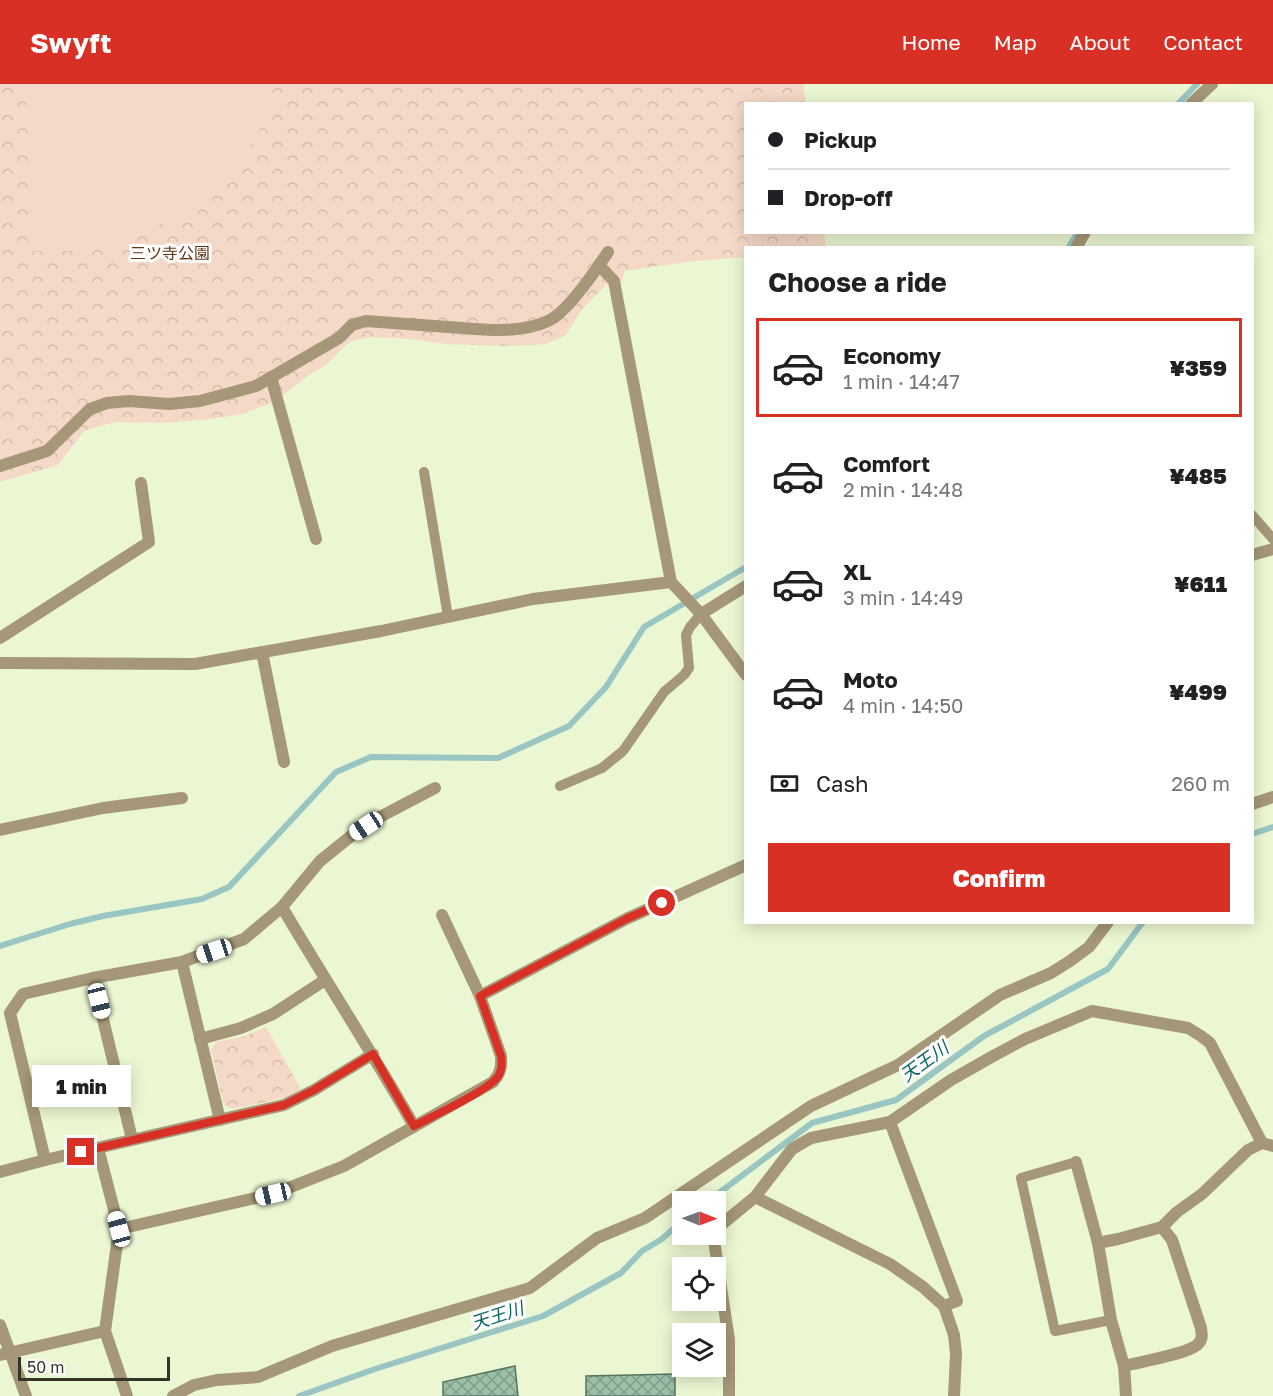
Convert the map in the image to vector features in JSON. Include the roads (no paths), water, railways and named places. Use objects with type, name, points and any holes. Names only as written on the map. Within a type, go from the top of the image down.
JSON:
[{"type":"street","points":[[1193,102],[1212,84]]},
{"type":"street","points":[[0,466],[47,451],[90,409],[107,403],[129,401],[169,404],[200,401],[256,386],[339,338],[352,325],[366,321],[516,330],[548,321],[559,314],[608,252]]},
{"type":"street","points":[[599,265],[614,281],[671,582],[701,614],[744,672]]},
{"type":"street","points":[[271,377],[316,539]]},
{"type":"street","points":[[0,638],[149,542],[141,483]]},
{"type":"street","points":[[1254,554],[1273,549]]},
{"type":"street","points":[[0,663],[195,664],[533,599],[671,582]]},
{"type":"street","points":[[701,614],[744,587]]},
{"type":"street","points":[[262,652],[284,762]]},
{"type":"street","points":[[45,1160],[10,1013],[23,994],[93,978],[182,962],[244,939],[282,907],[320,861],[356,832],[435,788]]},
{"type":"street","points":[[1254,803],[1273,797]]},
{"type":"street","points":[[0,830],[103,808],[182,798]]},
{"type":"street","points":[[480,996],[626,919],[744,866]]},
{"type":"street","points":[[282,907],[325,980],[373,1054],[414,1126]]},
{"type":"street","points":[[119,1229],[288,1189],[344,1166],[485,1088],[499,1075],[502,1065],[501,1056],[480,996],[442,915]]},
{"type":"street","points":[[173,1396],[194,1385],[217,1380],[258,1377],[332,1346],[530,1288],[597,1238],[645,1218],[811,1106],[898,1065],[1000,994],[1051,973],[1089,947],[1106,924]]},
{"type":"street","points":[[182,962],[220,1120]]},
{"type":"street","points":[[93,978],[132,1139]]},
{"type":"street","points":[[200,1040],[241,1028],[273,1014],[325,980]]},
{"type":"street","points":[[726,1221],[755,1197],[792,1149],[811,1138],[890,1122],[951,1080],[995,1055],[1092,1011],[1188,1028],[1210,1044],[1268,1144],[1248,1150],[1202,1194],[1177,1212],[1162,1227],[1098,1243]]},
{"type":"street","points":[[0,1172],[290,1102],[373,1054]]},
{"type":"street","points":[[890,1122],[957,1301],[944,1306]]},
{"type":"street","points":[[98,1148],[119,1229],[105,1331],[127,1396]]},
{"type":"street","points":[[1076,1161],[1098,1243],[1111,1320],[1124,1366],[1126,1396]]},
{"type":"street","points":[[755,1197],[890,1264],[923,1287],[944,1306],[954,1335],[956,1353],[954,1396]]},
{"type":"street","points":[[1124,1366],[1188,1350],[1197,1345],[1202,1338],[1201,1328],[1172,1240],[1162,1227]]},
{"type":"street","points":[[715,1245],[729,1340],[729,1396]]},
{"type":"street","points":[[0,1325],[4,1353],[26,1396]]},
{"type":"street","points":[[4,1353],[105,1331]]},
{"type":"lane","points":[[424,472],[448,617]]},
{"type":"lane","points":[[1254,517],[1273,538]]},
{"type":"lane","points":[[560,786],[602,768],[623,751],[664,692],[689,668],[686,634],[701,614]]},
{"type":"lane","points":[[1076,1161],[1021,1178],[1023,1189],[1055,1331],[1111,1320]]},
{"type":"waterway","points":[[1180,102],[1197,84]]},
{"type":"waterway","points":[[1069,246],[1077,234]]},
{"type":"waterway","points":[[0,946],[103,916],[202,899],[229,887],[336,772],[371,757],[498,758],[569,726],[606,687],[644,627],[744,568]]},
{"type":"waterway","name":"天王川","points":[[1254,833],[1273,827]]},
{"type":"waterway","name":"天王川","points":[[722,1191],[812,1123],[896,1100],[984,1036],[1108,969],[1142,924]]},
{"type":"waterway","name":"天王川","points":[[299,1396],[375,1369],[543,1316],[621,1273],[642,1251],[672,1230]]},
{"type":"park label","name":"三ツ寺公園","points":[[170,253]]}]
